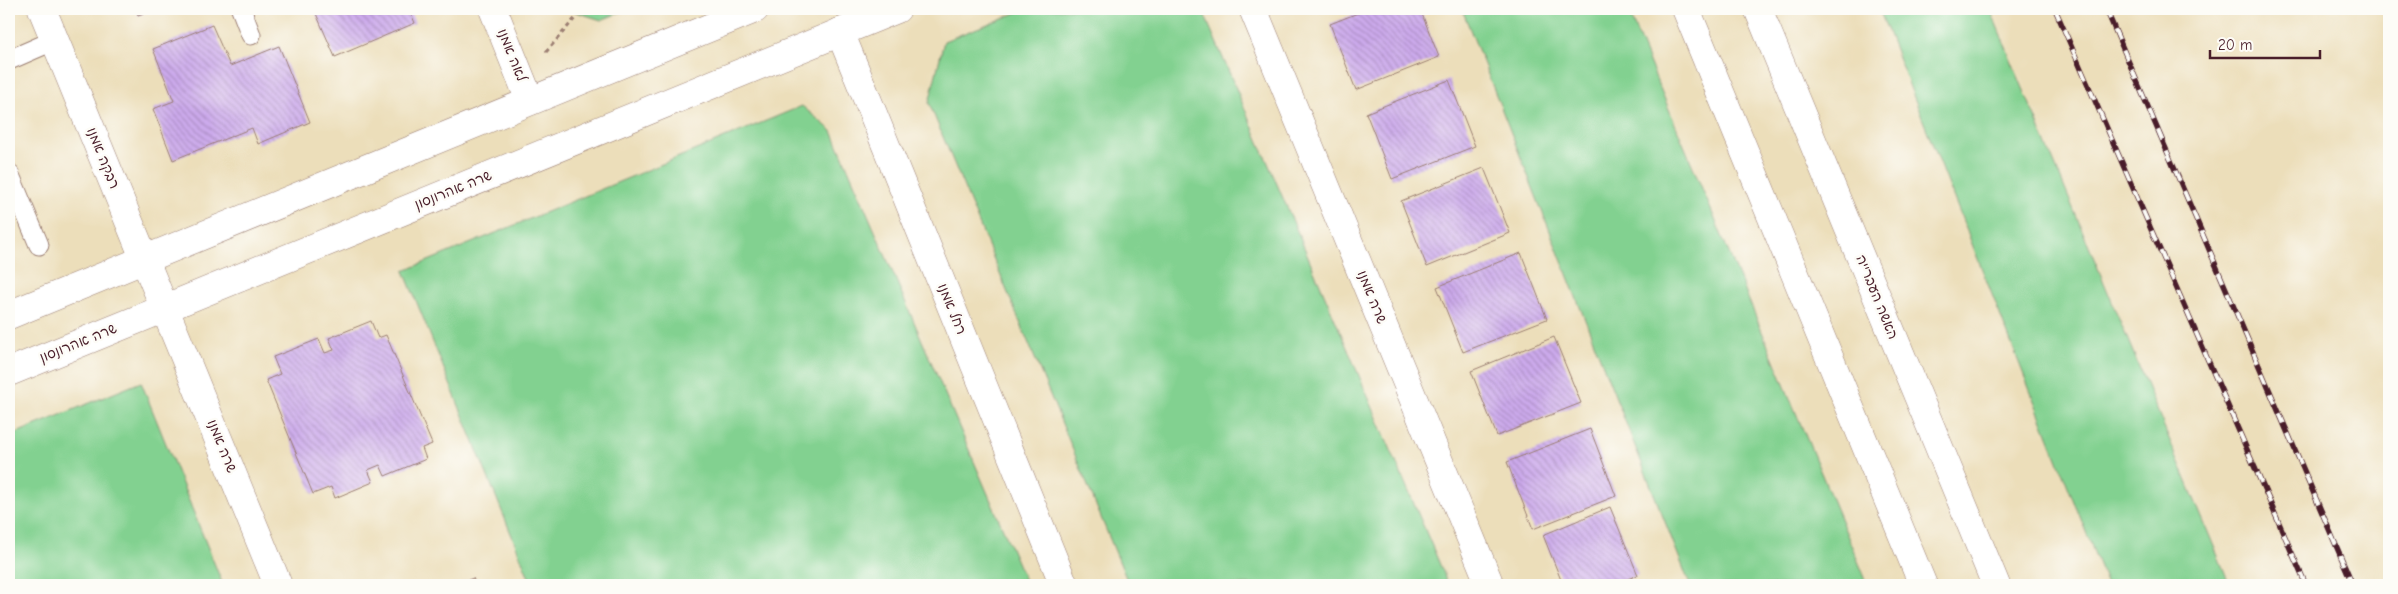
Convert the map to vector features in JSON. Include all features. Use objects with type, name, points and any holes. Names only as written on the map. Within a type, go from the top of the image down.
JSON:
[{"type":"street","name":"רבקה אמנו","points":[[42,9],[165,307]]},
{"type":"street","name":"לאה אמנו","points":[[493,9],[526,91]]},
{"type":"street","points":[[9,315],[145,260],[526,91],[755,9]]},
{"type":"street","name":"שרה אהרונסון","points":[[9,372],[897,9]]},
{"type":"street","name":"שרה אמנו","points":[[1253,9],[1490,585]]},
{"type":"street","points":[[1686,9],[1923,585]]},
{"type":"street","name":"האשה העברייה","points":[[1758,9],[1996,585]]},
{"type":"street","name":"רחל אמנו","points":[[840,32],[1064,585]]},
{"type":"street","name":"שרה אמנו","points":[[165,307],[278,585]]},
{"type":"lane","points":[[241,9],[251,35]]},
{"type":"lane","points":[[9,60],[55,40]]},
{"type":"lane","points":[[9,173],[39,245]]},
{"type":"path","points":[[526,91],[583,9]]},
{"type":"green space","points":[[567,9],[629,9],[601,20]]},
{"type":"green space","points":[[1026,9],[1202,9],[1444,574],[1447,585],[1129,585],[929,103],[944,41]]},
{"type":"green space","points":[[1462,9],[1627,9],[1868,585],[1690,585]]},
{"type":"green space","points":[[1879,9],[1990,9],[2230,585],[2107,585]]},
{"type":"green space","points":[[802,106],[832,131],[1027,585],[532,585],[404,271]]},
{"type":"green space","points":[[141,382],[223,585],[9,585],[9,436]]},
{"type":"building","points":[[136,9],[155,9],[138,15]]},
{"type":"building","points":[[314,9],[409,9],[415,23],[335,57]]},
{"type":"building","points":[[1368,9],[1420,9],[1439,57],[1356,90],[1330,24]]},
{"type":"building","points":[[212,25],[230,66],[279,46],[310,122],[258,144],[252,128],[173,160],[153,109],[174,101],[153,49]]},
{"type":"building","points":[[1449,80],[1475,146],[1392,179],[1366,113]]},
{"type":"building","points":[[1484,168],[1510,233],[1427,267],[1401,201]]},
{"type":"building","points":[[1521,253],[1547,319],[1463,352],[1437,287]]},
{"type":"building","points":[[371,321],[378,338],[386,335],[432,444],[422,448],[426,459],[385,476],[380,465],[368,470],[373,482],[335,498],[331,487],[313,494],[266,380],[280,374],[273,357],[319,339],[325,353],[334,350],[329,338]]},
{"type":"building","points":[[1554,337],[1581,403],[1497,436],[1471,371]]},
{"type":"building","points":[[1590,429],[1616,496],[1533,529],[1507,462]]},
{"type":"building","points":[[1610,507],[1638,575],[1612,585],[1563,585],[1543,535]]},
{"type":"building","points":[[473,578],[476,585],[456,585]]},
{"type":"railway","points":[[2055,9],[2306,585]]},
{"type":"railway","points":[[2106,9],[2353,585]]}]
